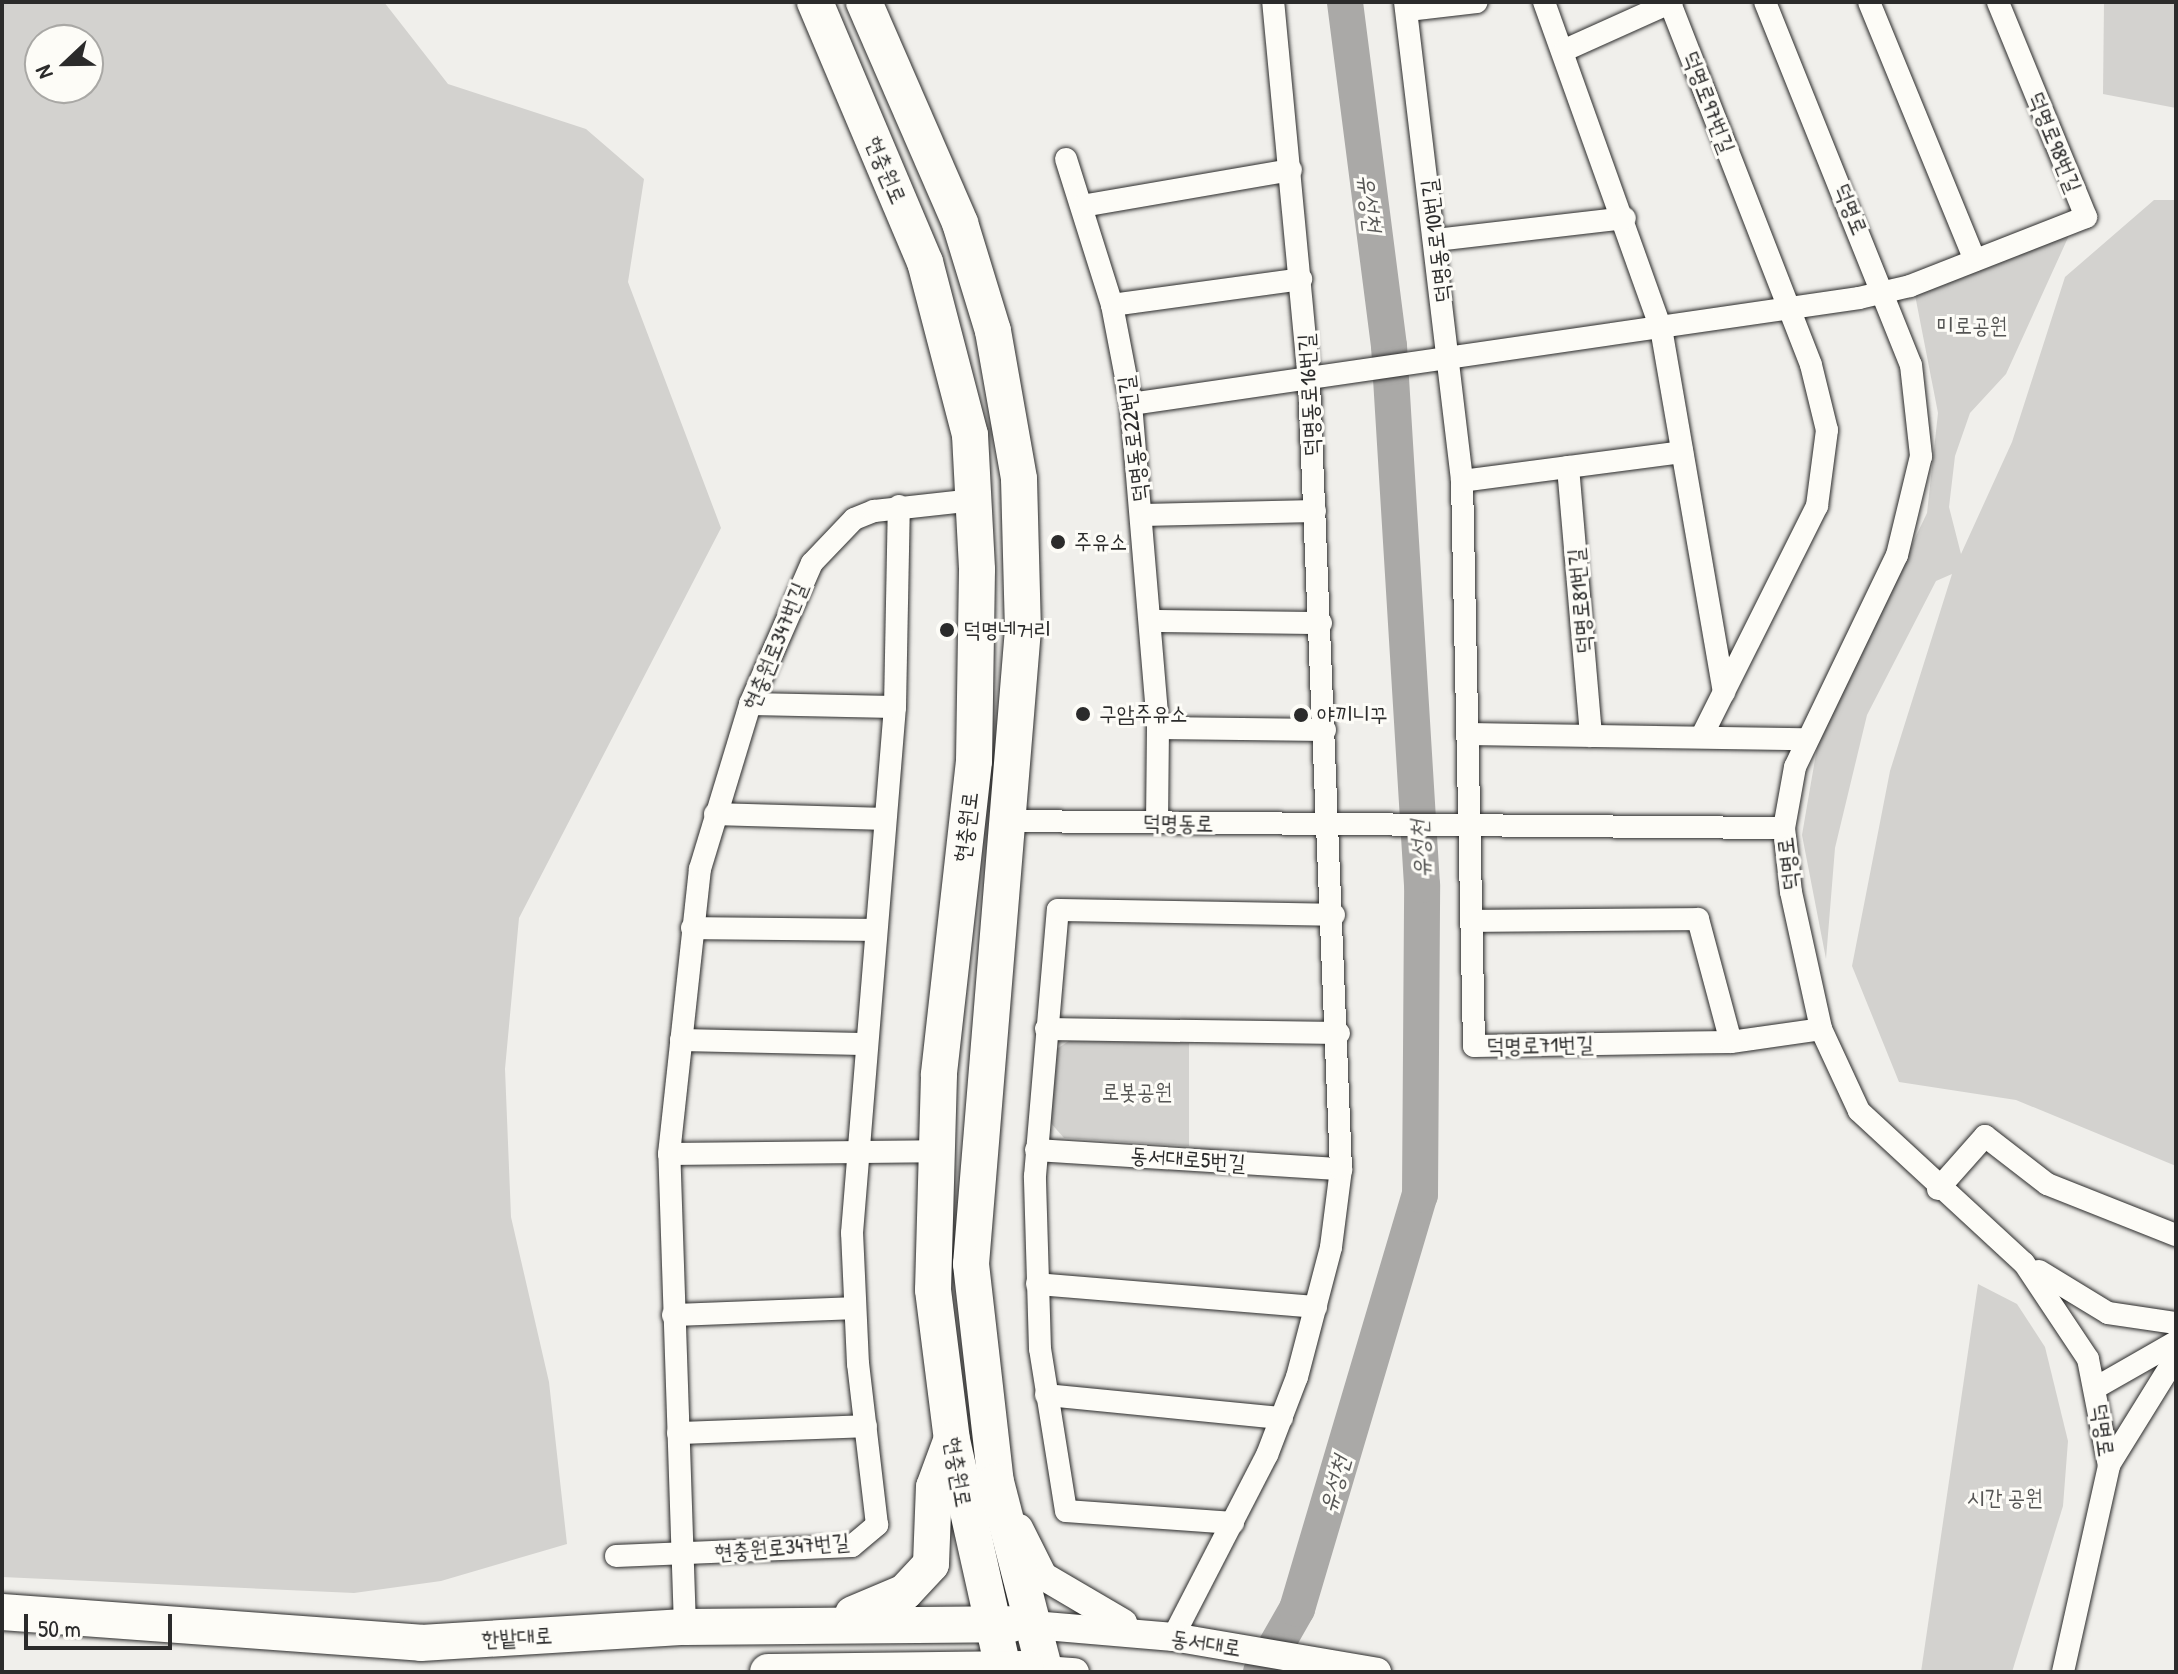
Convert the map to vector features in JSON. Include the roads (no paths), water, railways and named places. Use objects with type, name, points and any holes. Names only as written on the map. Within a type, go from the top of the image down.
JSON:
[{"type":"main road","name":"현충원로","points":[[815,2],[925,262],[955,362],[974,500],[974,761],[947,995],[934,1151],[933,1290],[952,1440],[1004,1670]]},
{"type":"main road","name":"현충원로","points":[[864,2],[960,223],[993,331],[1019,479],[1023,629],[971,1264],[996,1482],[1033,1625],[1055,1671]]},
{"type":"main road","points":[[829,1624],[905,1592],[931,1564],[934,1487],[952,1440]]},
{"type":"main road","name":"한밭대로","points":[[2,1612],[421,1643],[685,1627],[1033,1625]]},
{"type":"main road","points":[[768,1672],[1055,1671]]},
{"type":"street","name":"덕명동로16번길","points":[[1273,2],[1309,381],[1325,730],[1340,824]]},
{"type":"street","points":[[1407,6],[1477,2]]},
{"type":"street","points":[[1544,2],[1565,50],[1661,328],[1724,693]]},
{"type":"street","name":"덕명로97번길","points":[[1565,50],[1671,2],[1823,401],[1828,455],[1801,544],[1702,736]]},
{"type":"street","name":"덕명로","points":[[1765,2],[1885,293],[1919,406],[1915,501],[1897,555],[1804,739],[1784,828],[1821,1029],[1859,1111],[1938,1189],[2024,1263],[2072,1327],[2097,1387],[2109,1466],[2063,1672]]},
{"type":"street","points":[[1869,2],[1975,260]]},
{"type":"street","name":"덕명로98번길","points":[[1885,293],[2086,217],[1998,2]]},
{"type":"street","name":"덕명동로10번길","points":[[1407,6],[1436,240],[1442,361],[1462,481],[1468,734],[1464,826]]},
{"type":"street","name":"덕명동로22번길","points":[[1066,159],[1112,305],[1131,404],[1143,515],[1158,728],[1157,822]]},
{"type":"street","points":[[1082,206],[1291,170]]},
{"type":"street","points":[[1436,240],[1625,218]]},
{"type":"street","points":[[1112,305],[1301,279]]},
{"type":"street","points":[[1131,404],[1309,381],[1790,310],[1885,293]]},
{"type":"street","points":[[1462,481],[1682,452]]},
{"type":"street","name":"덕명로81번길","points":[[1568,467],[1591,736]]},
{"type":"street","name":"현충원로347번길","points":[[685,1627],[669,1154],[692,928],[715,814],[750,704],[812,563],[854,519],[899,506],[974,500]]},
{"type":"street","points":[[678,1433],[866,1426],[853,1308],[854,1152],[871,930],[895,707],[899,506]]},
{"type":"street","points":[[1143,515],[1315,511]]},
{"type":"street","points":[[1151,621],[1321,623]]},
{"type":"street","points":[[750,704],[895,707]]},
{"type":"street","points":[[1158,728],[1325,730]]},
{"type":"street","points":[[1468,734],[1804,739]]},
{"type":"street","points":[[715,814],[885,819]]},
{"type":"street","name":"덕명동로","points":[[1006,821],[1464,826]]},
{"type":"street","points":[[996,1482],[1043,1576],[1090,1610],[1182,1639],[1282,1418],[1316,1307],[1341,1169],[1334,915],[1340,824]]},
{"type":"street","points":[[1464,826],[1784,828]]},
{"type":"street","name":"덕명로71번길","points":[[1464,826],[1472,921],[1474,1046],[1731,1042],[1821,1029]]},
{"type":"street","points":[[1233,1523],[1066,1511],[1046,1395],[1037,1284],[1036,1150],[1058,910],[1334,915]]},
{"type":"street","points":[[1472,921],[1698,919],[1731,1042]]},
{"type":"street","points":[[692,928],[871,930]]},
{"type":"street","points":[[1046,1029],[1339,1033]]},
{"type":"street","points":[[681,1040],[862,1044]]},
{"type":"street","points":[[1938,1189],[1985,1136],[2047,1184],[2176,1235]]},
{"type":"street","name":"동서대로5번길","points":[[1036,1150],[1341,1169]]},
{"type":"street","points":[[669,1154],[934,1151]]},
{"type":"street","points":[[2024,1263],[2108,1313],[2176,1323]]},
{"type":"street","points":[[1037,1284],[1316,1307]]},
{"type":"street","points":[[673,1315],[853,1308]]},
{"type":"street","points":[[2097,1387],[2176,1342]]},
{"type":"street","points":[[2109,1466],[2176,1357]]},
{"type":"street","points":[[1046,1395],[1282,1418]]},
{"type":"street","name":"현충원로347번길","points":[[616,1556],[852,1546],[877,1525],[866,1426]]},
{"type":"street","name":"동서대로","points":[[1033,1625],[1182,1639],[1377,1672]]},
{"type":"waterway","name":"유성천","points":[[1261,1672],[1297,1609],[1420,1195],[1422,885],[1389,346],[1345,2]]},
{"type":"place","name":"주유소","points":[[1058,542]]},
{"type":"place","name":"덕명네거리","points":[[947,630]]},
{"type":"place","name":"구암주유소","points":[[1083,714]]},
{"type":"place","name":"야끼니꾸","points":[[1301,715]]},
{"type":"park label","name":"미로공원","points":[[1972,326]]},
{"type":"park label","name":"로봇공원","points":[[1137,1092]]},
{"type":"park label","name":"시간 공원","points":[[2005,1498]]}]
